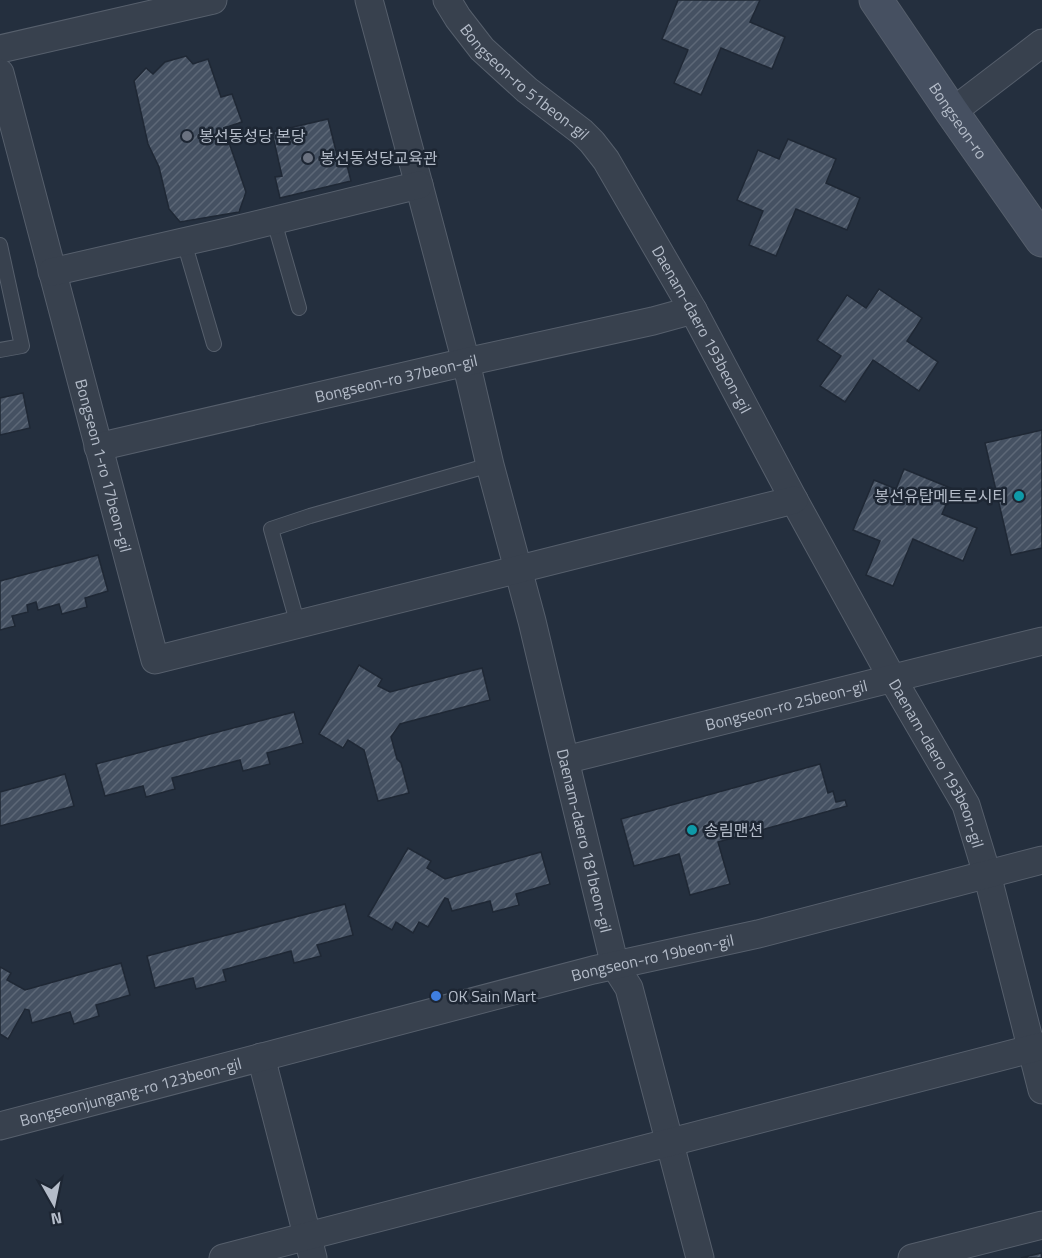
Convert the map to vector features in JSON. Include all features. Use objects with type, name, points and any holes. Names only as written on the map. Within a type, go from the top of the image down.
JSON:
[{"type":"main road","name":"Bongseon-ro","points":[[876,0],[1042,240]]},
{"type":"street","points":[[0,49],[213,0]]},
{"type":"street","name":"Daenam-daero 181beon-gil","points":[[369,0],[466,362],[490,465],[532,621],[615,966],[629,988],[700,1258]]},
{"type":"street","name":"Bongseon-ro 51beon-gil","points":[[447,0],[482,49],[527,90],[582,132],[606,160]]},
{"type":"street","points":[[952,112],[1042,43]]},
{"type":"street","name":"Bongseon 1-ro 17beon-gil","points":[[0,73],[155,660],[298,625]]},
{"type":"street","name":"Daenam-daero 193beon-gil","points":[[606,160],[693,310],[892,678],[966,805],[1037,1047],[1042,1090]]},
{"type":"street","points":[[52,272],[419,185]]},
{"type":"street","name":"Bongseon-ro 37beon-gil","points":[[98,447],[693,310]]},
{"type":"street","points":[[298,625],[794,500]]},
{"type":"street","name":"Bongseon-ro 25beon-gil","points":[[564,760],[1042,641]]},
{"type":"street","name":"Bongseon-ro 19beon-gil","points":[[261,1057],[593,970],[758,934],[1042,860]]},
{"type":"street","points":[[223,1258],[311,1247],[488,1190],[1037,1047]]},
{"type":"street","points":[[261,1057],[311,1247]]},
{"type":"street","name":"Bongseonjungang-ro 123beon-gil","points":[[0,1126],[261,1057]]},
{"type":"street","points":[[912,1258],[1042,1225]]},
{"type":"lane","points":[[274,221],[299,308]]},
{"type":"lane","points":[[184,242],[214,344]]},
{"type":"lane","points":[[0,245],[22,346],[0,350]]},
{"type":"lane","points":[[298,625],[271,529],[490,465]]},
{"type":"building","points":[[678,0],[760,0],[750,22],[785,37],[772,69],[721,48],[701,95],[674,83],[688,50],[662,39]]},
{"type":"building","name":"봉선동성당 본당","points":[[186,56],[193,64],[208,59],[221,97],[232,94],[242,122],[224,128],[246,192],[239,212],[180,222],[169,209],[159,167],[148,144],[134,81],[146,68],[153,74],[165,62]]},
{"type":"building","name":"봉선동성당교육관","points":[[328,119],[338,159],[345,157],[351,181],[280,198],[275,177],[282,176],[272,132]]},
{"type":"building","points":[[788,139],[836,159],[826,183],[860,198],[847,230],[796,209],[776,256],[749,245],[763,211],[737,200],[758,150],[779,159]]},
{"type":"building","points":[[879,289],[922,318],[907,341],[938,362],[919,391],[873,360],[845,402],[820,386],[841,356],[817,340],[847,295],[866,308]]},
{"type":"building","points":[[23,393],[30,428],[0,435],[0,398]]},
{"type":"building","name":"봉선유탑메트로시티","points":[[1042,430],[1042,548],[1011,555],[985,443]]},
{"type":"building","points":[[904,469],[953,489],[942,514],[977,528],[963,561],[913,539],[893,586],[866,575],[880,541],[853,530],[874,480],[896,489]]},
{"type":"building","points":[[98,555],[108,591],[85,598],[87,607],[62,614],[59,604],[38,610],[36,602],[27,605],[28,612],[12,616],[15,626],[0,630],[0,581]]},
{"type":"building","points":[[359,665],[382,679],[378,686],[390,692],[482,668],[490,700],[400,724],[391,737],[409,793],[378,801],[364,750],[348,740],[343,748],[319,734]]},
{"type":"building","points":[[294,712],[303,743],[267,753],[270,764],[243,771],[240,760],[172,778],[175,789],[146,797],[143,786],[105,796],[96,764]]},
{"type":"building","name":"송림맨션","points":[[820,764],[828,793],[833,791],[836,802],[845,800],[847,806],[718,842],[730,884],[690,895],[679,854],[634,866],[621,819]]},
{"type":"building","points":[[65,774],[74,806],[0,826],[0,792]]},
{"type":"building","points":[[408,848],[431,861],[427,868],[445,879],[541,852],[550,884],[516,894],[519,905],[493,912],[490,901],[452,911],[448,899],[445,898],[428,927],[419,922],[413,933],[396,922],[392,930],[368,916]]},
{"type":"building","points":[[345,904],[353,935],[317,945],[321,956],[294,963],[291,951],[223,970],[226,981],[196,989],[193,978],[155,988],[147,956]]},
{"type":"building","points":[[121,963],[130,995],[96,1005],[99,1016],[74,1024],[70,1012],[32,1023],[29,1010],[25,1009],[8,1039],[0,1034],[0,967],[11,973],[7,980],[25,990]]},
{"type":"building","points":[[1041,1253],[1042,1258],[1021,1258]]},
{"type":"place","name":"봉선동성당 본당","points":[[187,136]]},
{"type":"place","name":"봉선동성당교육관","points":[[308,158]]},
{"type":"place","name":"봉선유탑메트로시티","points":[[1019,496]]},
{"type":"place","name":"송림맨션","points":[[692,830]]},
{"type":"place","name":"OK Sain Mart","points":[[436,996]]}]
